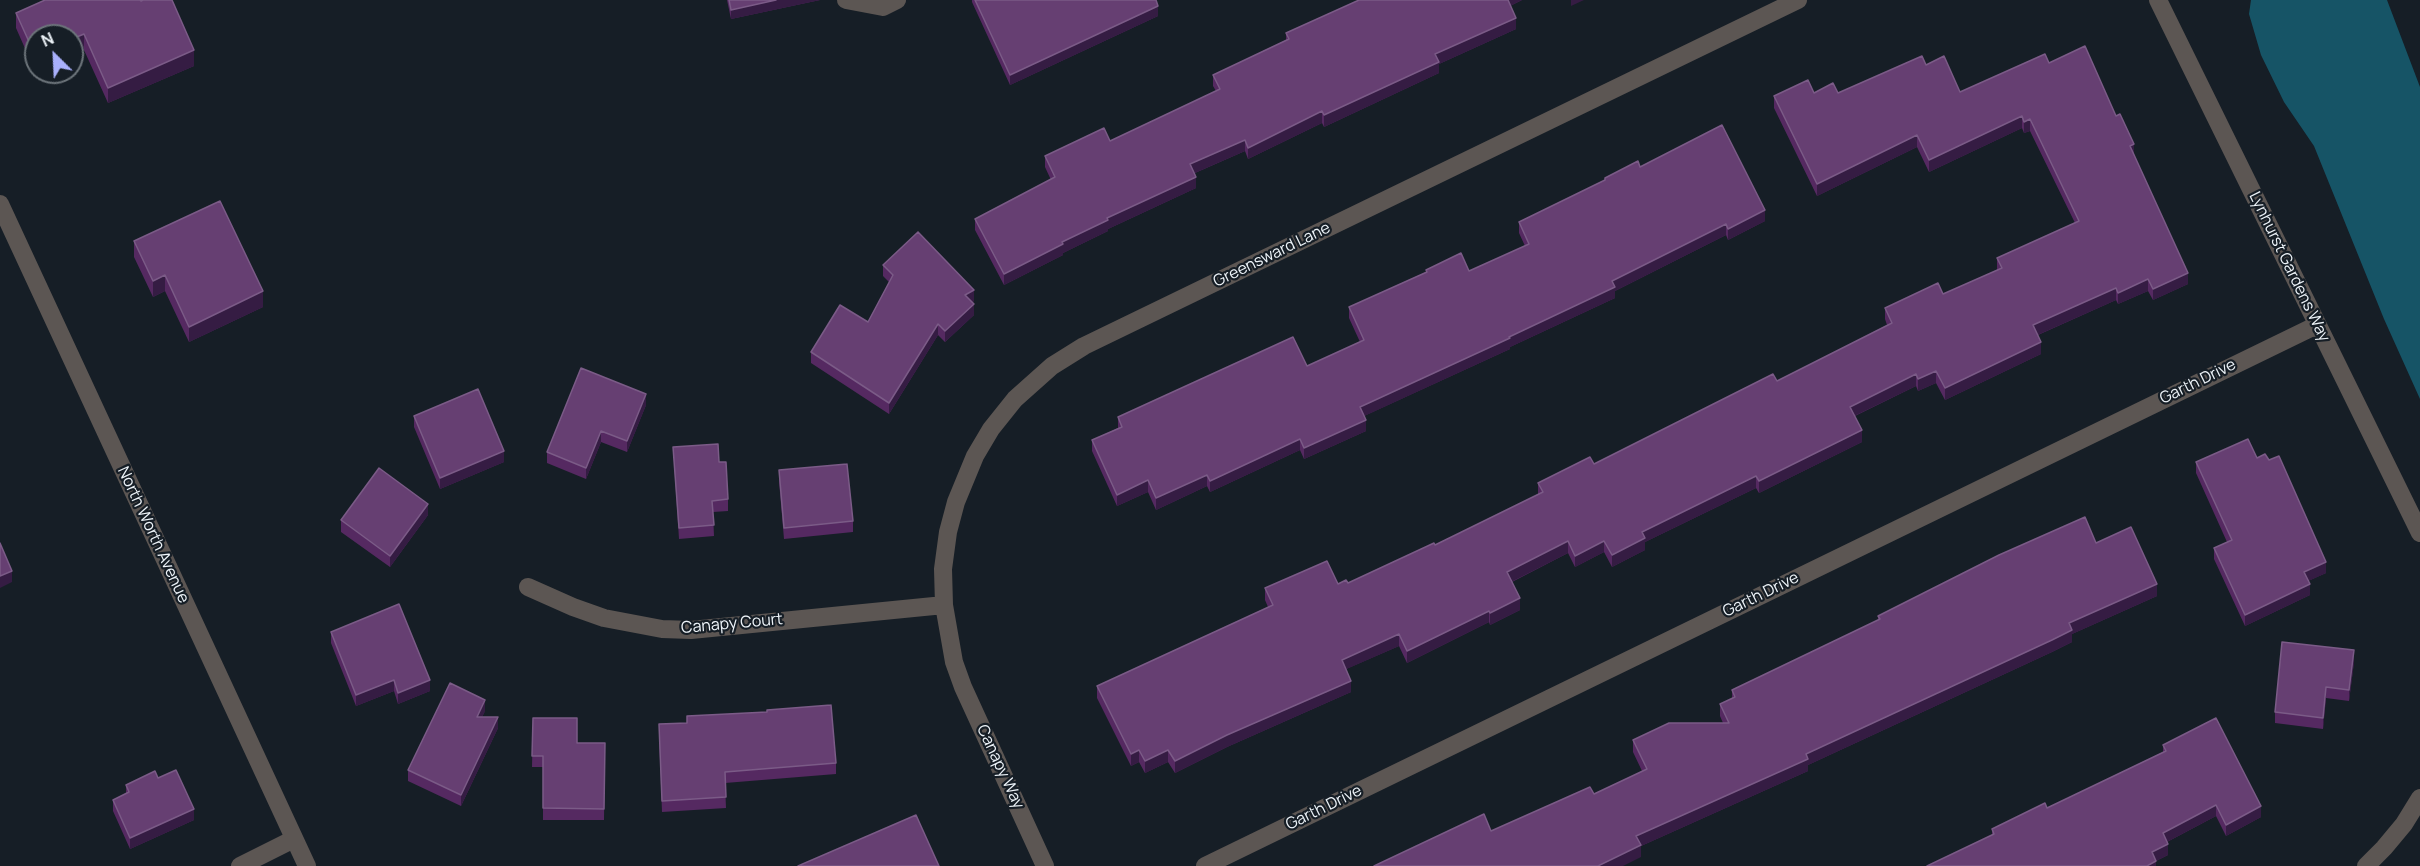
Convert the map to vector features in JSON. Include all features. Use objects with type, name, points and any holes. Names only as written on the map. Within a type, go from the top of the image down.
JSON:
[{"type":"street","points":[[846,0],[883,7],[897,0]]},
{"type":"street","name":"Greensward Lane","points":[[956,667],[947,632],[943,569],[948,532],[956,502],[975,456],[991,429],[1015,399],[1033,382],[1084,346],[1798,0]]},
{"type":"street","name":"Lynhurst Gardens Way","points":[[2158,0],[2420,533]]},
{"type":"street","name":"North Worth Avenue","points":[[0,204],[307,866]]},
{"type":"street","name":"Garth Drive","points":[[1205,866],[2317,325]]},
{"type":"street","name":"Canapy Court","points":[[528,587],[604,618],[662,629],[691,630],[944,605]]},
{"type":"street","name":"Canapy Way","points":[[956,667],[1046,866]]},
{"type":"street","points":[[2366,866],[2404,824],[2420,798]]},
{"type":"street","points":[[240,866],[294,839]]},
{"type":"water","points":[[2251,0],[2387,0],[2420,87],[2420,399],[2384,319],[2314,146],[2284,102],[2261,55],[2249,14]]},
{"type":"building","points":[[45,0],[172,0],[194,50],[108,88],[84,34],[84,24],[24,24],[24,31],[16,13]]},
{"type":"building","points":[[729,0],[776,0],[731,10]]},
{"type":"building","points":[[975,0],[1156,0],[1158,6],[1010,75]]},
{"type":"building","points":[[1359,0],[1508,0],[1516,18],[1435,54],[1439,62],[1324,115],[1322,111],[1248,148],[1245,140],[1190,164],[1196,177],[1107,218],[1108,220],[1004,274],[975,219],[1055,177],[1045,156],[1104,128],[1110,141],[1220,89],[1213,75],[1289,39],[1286,33]]},
{"type":"building","points":[[2085,46],[2116,116],[2120,114],[2134,144],[2130,146],[2188,273],[2153,289],[2148,279],[2118,293],[2116,288],[2033,325],[2041,342],[1945,388],[1936,371],[1918,379],[1916,374],[1850,407],[1862,430],[1759,481],[1756,476],[1642,532],[1645,538],[1612,555],[1604,541],[1575,556],[1568,541],[1507,572],[1520,598],[1407,651],[1399,634],[1342,660],[1351,681],[1227,735],[1175,761],[1168,750],[1145,761],[1139,750],[1131,754],[1097,686],[1273,605],[1265,588],[1327,561],[1338,584],[1346,580],[1348,583],[1434,543],[1435,545],[1543,492],[1538,483],[1590,457],[1594,464],[1773,374],[1777,381],[1892,323],[1885,308],[1938,283],[1943,294],[2002,268],[1997,258],[2079,221],[2030,119],[2024,122],[2022,116],[1929,160],[1917,135],[1817,184],[1774,96],[1808,80],[1814,93],[1833,83],[1838,93],[1922,56],[1926,65],[1944,56],[1960,92],[2045,54],[2049,63]]},
{"type":"building","points":[[1722,125],[1765,210],[1728,229],[1726,224],[1612,281],[1615,287],[1360,407],[1366,420],[1304,448],[1300,439],[1210,481],[1207,475],[1156,498],[1148,480],[1117,495],[1092,440],[1122,427],[1118,417],[1293,337],[1307,366],[1364,340],[1349,307],[1427,272],[1426,270],[1461,253],[1469,271],[1529,244],[1519,222],[1605,180],[1638,161],[1640,167]]},
{"type":"building","points":[[220,201],[263,291],[189,327],[165,275],[153,281],[134,241]]},
{"type":"building","points":[[918,232],[974,290],[965,295],[974,304],[945,331],[938,324],[889,403],[811,352],[840,305],[868,322],[893,275],[883,265]]},
{"type":"building","points":[[581,368],[646,394],[627,441],[601,431],[586,468],[547,452]]},
{"type":"building","points":[[478,389],[504,451],[440,478],[414,416]]},
{"type":"building","points":[[2248,439],[2257,458],[2265,454],[2269,460],[2279,456],[2326,562],[2304,572],[2310,584],[2245,615],[2214,548],[2232,540],[2196,462]]},
{"type":"building","points":[[718,444],[719,462],[726,462],[728,499],[712,501],[714,525],[679,528],[673,447]]},
{"type":"building","points":[[847,464],[853,521],[784,528],[779,470]]},
{"type":"building","points":[[379,468],[428,504],[390,556],[341,520]]},
{"type":"building","points":[[2085,517],[2096,543],[2131,527],[2157,584],[2069,623],[2072,630],[2052,640],[1806,754],[1808,759],[1636,836],[1641,845],[1598,866],[1374,866],[1484,814],[1491,831],[1590,787],[1594,794],[1647,769],[1633,740],[1669,723],[1729,723],[1720,704],[1735,697],[1732,690],[1880,619],[1878,616],[1999,555]]},
{"type":"building","points":[[0,543],[12,571],[0,576]]},
{"type":"building","points":[[399,604],[430,680],[398,693],[394,680],[356,695],[331,632]]},
{"type":"building","points":[[2282,642],[2354,650],[2349,690],[2326,687],[2323,718],[2275,712]]},
{"type":"building","points":[[450,683],[485,700],[477,717],[498,717],[461,795],[408,770]]},
{"type":"building","points":[[831,705],[836,763],[725,772],[726,797],[662,801],[659,724],[687,723],[687,716],[767,712],[767,710]]},
{"type":"building","points":[[533,718],[577,718],[577,743],[605,743],[604,809],[543,808],[543,756],[532,756]]},
{"type":"building","points":[[2216,718],[2261,806],[2226,825],[2216,805],[2163,833],[2168,844],[2152,852],[2156,861],[2147,866],[1927,866],[1994,834],[1992,829],[2045,803],[2047,808],[2166,751],[2163,745]]},
{"type":"building","points":[[176,770],[194,809],[130,838],[113,800],[129,792],[126,785],[155,771],[158,778]]},
{"type":"building","points":[[916,815],[939,866],[798,866]]}]
